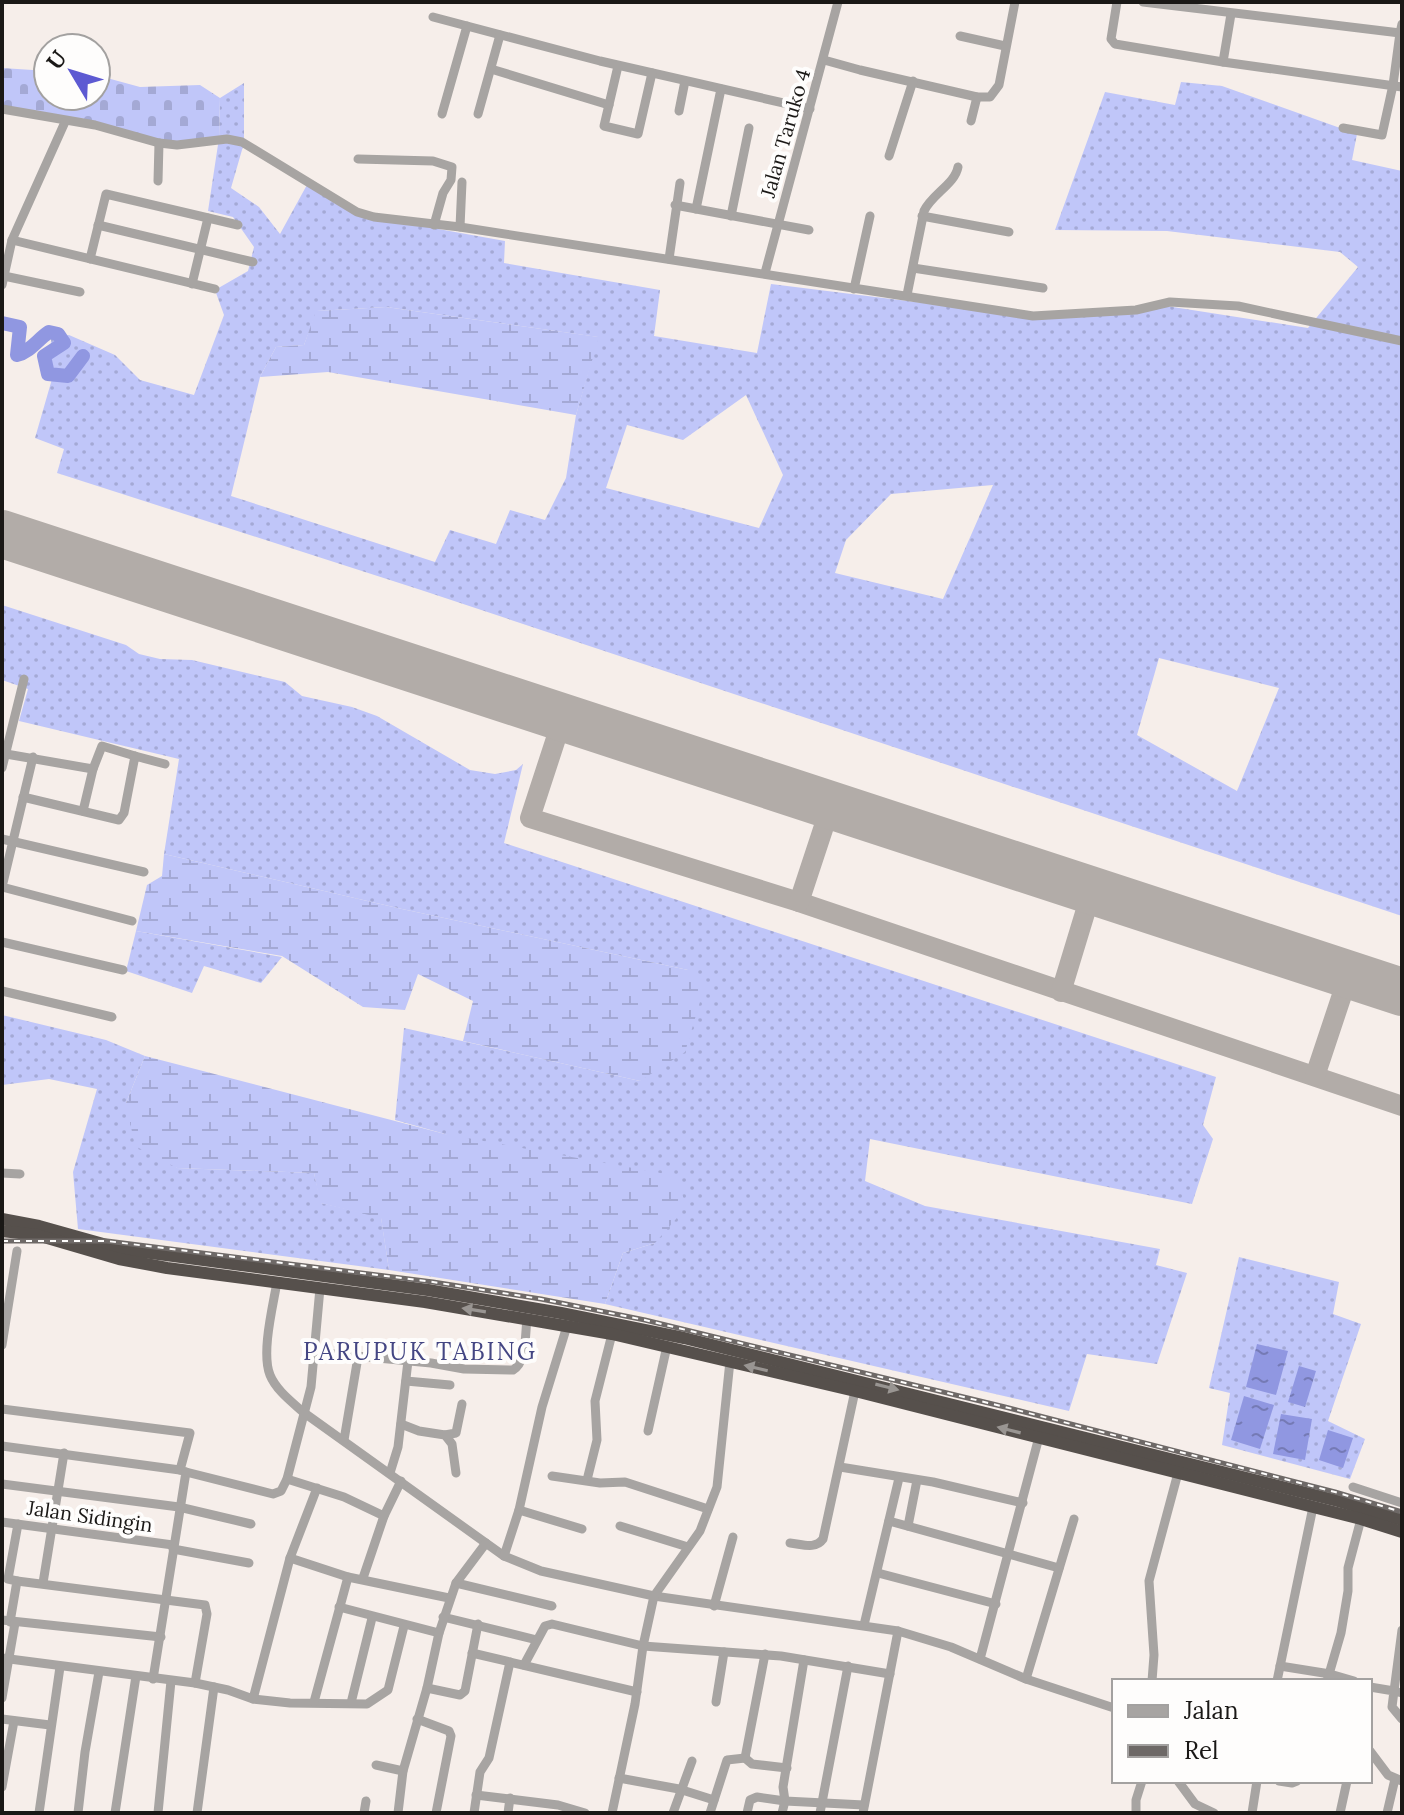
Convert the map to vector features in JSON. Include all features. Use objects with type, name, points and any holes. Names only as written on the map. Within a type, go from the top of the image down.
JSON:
[{"type":"highway","points":[[2,1219],[39,1226],[167,1268],[320,1288],[426,1296],[667,1346],[683,1344],[730,1361],[855,1391],[934,1404]]},
{"type":"highway","points":[[2,1231],[37,1235],[120,1254],[561,1313],[1402,1520]]},
{"type":"highway","points":[[959,1411],[1039,1437],[1113,1450],[1178,1473],[1260,1487],[1313,1507],[1402,1532]]},
{"type":"street","name":"Jalan Taruko 4","points":[[765,273],[838,2]]},
{"type":"street","points":[[824,60],[977,97],[990,97],[996,93],[1015,2]]},
{"type":"street","points":[[1117,2],[1111,39],[1115,44],[1397,86]]},
{"type":"street","points":[[1143,2],[1401,31],[1397,86],[1380,136],[1343,128]]},
{"type":"street","points":[[1223,62],[1231,14]]},
{"type":"street","points":[[433,17],[618,66],[810,109]]},
{"type":"street","points":[[442,114],[467,26]]},
{"type":"street","points":[[478,114],[500,35]]},
{"type":"street","points":[[960,36],[1005,46]]},
{"type":"street","points":[[618,66],[604,126],[638,134],[652,73]]},
{"type":"street","points":[[491,69],[609,105]]},
{"type":"street","points":[[679,111],[685,81]]},
{"type":"street","points":[[889,156],[913,81]]},
{"type":"street","points":[[696,209],[721,89]]},
{"type":"street","points":[[971,121],[977,97]]},
{"type":"street","points":[[2,109],[95,125],[159,143],[177,145],[227,139],[242,142],[362,214],[1033,316],[1136,310],[1170,302],[1238,306],[1402,341]]},
{"type":"street","points":[[65,122],[12,240],[3,280],[80,292]]},
{"type":"street","points":[[731,216],[749,128]]},
{"type":"street","points":[[158,181],[159,143]]},
{"type":"street","points":[[358,159],[433,161],[452,167],[451,180],[443,193],[434,225]]},
{"type":"street","points":[[907,295],[922,216],[931,199],[956,176],[958,167]]},
{"type":"street","points":[[460,227],[462,182]]},
{"type":"street","points":[[669,259],[680,183]]},
{"type":"street","points":[[90,259],[106,194],[238,225]]},
{"type":"street","points":[[675,205],[809,230]]},
{"type":"street","points":[[854,289],[870,216]]},
{"type":"street","points":[[922,216],[1009,232]]},
{"type":"street","points":[[192,284],[208,218]]},
{"type":"street","points":[[98,225],[253,262]]},
{"type":"street","points":[[12,240],[215,289]]},
{"type":"street","points":[[913,268],[1043,288]]},
{"type":"street","points":[[2,768],[24,679]]},
{"type":"street","points":[[83,811],[102,746],[165,764]]},
{"type":"street","points":[[6,754],[93,769]]},
{"type":"street","points":[[23,797],[121,819],[135,756]]},
{"type":"street","points":[[33,757],[23,797],[7,840],[2,887],[132,921]]},
{"type":"street","points":[[7,840],[144,872]]},
{"type":"street","points":[[2,942],[123,970]]},
{"type":"street","points":[[2,991],[112,1017]]},
{"type":"street","points":[[2,1173],[20,1174]]},
{"type":"street","points":[[2,1345],[17,1251]]},
{"type":"street","points":[[277,1282],[267,1353],[270,1375],[284,1394],[303,1412],[504,1556],[541,1571],[654,1596],[898,1631],[1112,1707]]},
{"type":"street","points":[[2,1446],[183,1471],[273,1494],[281,1491],[287,1479],[311,1387],[320,1288]]},
{"type":"street","points":[[314,1352],[464,1369],[515,1369],[522,1359],[527,1319]]},
{"type":"street","points":[[504,1556],[519,1510],[542,1407],[567,1326]]},
{"type":"street","points":[[587,1480],[597,1440],[595,1401],[612,1334]]},
{"type":"street","points":[[648,1431],[667,1346]]},
{"type":"street","points":[[344,1440],[358,1357]]},
{"type":"street","points":[[390,1473],[398,1447],[408,1361]]},
{"type":"street","points":[[612,1813],[654,1596],[700,1531],[719,1475],[730,1361]]},
{"type":"street","points":[[406,1381],[450,1385]]},
{"type":"street","points":[[790,1543],[812,1546],[822,1541],[855,1391]]},
{"type":"street","points":[[401,1424],[419,1431],[445,1435],[456,1433],[462,1404]]},
{"type":"street","points":[[2,1409],[190,1433],[153,1679]]},
{"type":"street","points":[[445,1435],[452,1444],[457,1461],[456,1473]]},
{"type":"street","points":[[980,1659],[1039,1437]]},
{"type":"street","points":[[43,1583],[54,1530],[64,1453]]},
{"type":"street","points":[[840,1467],[1023,1503]]},
{"type":"street","points":[[1152,1679],[1154,1655],[1149,1581],[1178,1473]]},
{"type":"street","points":[[552,1476],[625,1482],[708,1509]]},
{"type":"street","points":[[864,1625],[899,1478]]},
{"type":"street","points":[[287,1479],[384,1516]]},
{"type":"street","points":[[908,1526],[917,1480]]},
{"type":"street","points":[[363,1578],[384,1516],[401,1481]]},
{"type":"street","points":[[2,1484],[179,1507],[251,1524]]},
{"type":"street","points":[[1353,1487],[1402,1503]]},
{"type":"street","points":[[253,1699],[290,1558],[317,1488]]},
{"type":"street","points":[[1277,1679],[1313,1507]]},
{"type":"street","points":[[519,1510],[582,1529]]},
{"type":"street","points":[[1026,1679],[1074,1519]]},
{"type":"street","points":[[1280,1666],[1328,1678],[1341,1633],[1348,1591],[1348,1568],[1361,1519]]},
{"type":"street","points":[[889,1521],[1059,1568]]},
{"type":"street","name":"Jalan Sidingin","points":[[2,1522],[173,1547],[249,1563]]},
{"type":"street","points":[[2,1698],[9,1622],[9,1579],[18,1524]]},
{"type":"street","points":[[620,1526],[688,1547]]},
{"type":"street","points":[[714,1606],[733,1537]]},
{"type":"street","points":[[398,1813],[403,1771],[449,1598],[456,1583],[486,1543]]},
{"type":"street","points":[[290,1558],[348,1577],[449,1598]]},
{"type":"street","points":[[878,1573],[996,1604]]},
{"type":"street","points":[[314,1702],[348,1577]]},
{"type":"street","points":[[9,1579],[201,1604],[207,1608],[195,1683]]},
{"type":"street","points":[[456,1583],[552,1606]]},
{"type":"street","points":[[339,1607],[439,1633]]},
{"type":"street","points":[[443,1617],[537,1640]]},
{"type":"street","points":[[351,1703],[372,1618]]},
{"type":"street","points":[[9,1622],[161,1637]]},
{"type":"street","points":[[427,1688],[462,1694],[478,1624]]},
{"type":"street","points":[[524,1665],[545,1626],[552,1624],[643,1646],[765,1654],[890,1674]]},
{"type":"street","points":[[6,1659],[195,1683],[253,1699],[367,1704],[388,1690],[404,1626]]},
{"type":"street","points":[[1402,1630],[1398,1692],[1392,1707],[1402,1719]]},
{"type":"street","points":[[747,1813],[752,1797],[821,1808],[864,1809],[898,1631]]},
{"type":"street","points":[[716,1702],[724,1652]]},
{"type":"street","points":[[472,1653],[637,1692]]},
{"type":"street","points":[[745,1758],[765,1654]]},
{"type":"street","points":[[782,1813],[785,1801],[783,1787],[804,1660]]},
{"type":"street","points":[[474,1813],[480,1772],[487,1765],[492,1748],[510,1662]]},
{"type":"street","points":[[821,1808],[848,1666]]},
{"type":"street","points":[[39,1813],[60,1667]]},
{"type":"street","points":[[78,1813],[99,1672]]},
{"type":"street","points":[[115,1813],[136,1676]]},
{"type":"street","points":[[158,1813],[171,1681]]},
{"type":"street","points":[[197,1813],[214,1687]]},
{"type":"street","points":[[1372,1687],[1398,1692]]},
{"type":"street","points":[[2,1719],[50,1725]]},
{"type":"street","points":[[417,1719],[449,1731],[451,1736],[436,1813]]},
{"type":"street","points":[[2,1787],[4,1761],[14,1721]]},
{"type":"street","points":[[1372,1753],[1398,1780],[1387,1813]]},
{"type":"street","points":[[710,1813],[727,1760],[745,1758],[752,1764],[787,1768]]},
{"type":"street","points":[[673,1813],[679,1789],[692,1761]]},
{"type":"street","points":[[376,1765],[403,1771]]},
{"type":"street","points":[[619,1778],[679,1789],[714,1800]]},
{"type":"street","points":[[1136,1811],[1141,1783]]},
{"type":"street","points":[[1179,1783],[1195,1804],[1214,1813]]},
{"type":"street","points":[[1252,1813],[1257,1783]]},
{"type":"street","points":[[1340,1813],[1347,1783]]},
{"type":"street","points":[[476,1795],[558,1805],[585,1813]]},
{"type":"street","points":[[508,1813],[510,1798]]},
{"type":"street","points":[[364,1813],[366,1801]]},
{"type":"green space","points":[[2,68],[32,70],[32,112],[112,112],[112,79],[140,87],[200,85],[220,98],[219,138],[186,146],[90,123],[2,110]]},
{"type":"green space","points":[[1181,82],[1222,86],[1357,134],[1352,160],[1402,171],[1402,916],[421,590],[57,473],[64,449],[35,438],[52,379],[51,338],[69,335],[115,355],[140,380],[194,395],[224,315],[215,290],[248,271],[254,247],[233,217],[208,211],[219,138],[220,98],[244,83],[244,143],[231,188],[259,207],[280,234],[308,183],[366,216],[505,241],[504,263],[660,290],[654,336],[757,353],[771,284],[1044,318],[1160,305],[1308,328],[1358,267],[1340,252],[1167,231],[1055,230],[1105,92],[1175,105]],"holes":[[[386,307],[598,337],[576,415],[566,478],[545,520],[510,510],[496,544],[450,530],[435,562],[231,496],[260,377],[276,347],[304,345],[317,311]],[[746,395],[783,475],[759,528],[606,488],[627,425],[683,440]],[[993,485],[943,599],[835,573],[846,540],[891,494]],[[1159,658],[1279,688],[1237,791],[1137,735]]]},
{"type":"green space","points":[[386,307],[599,337],[576,415],[328,372],[260,377],[276,347],[304,345],[316,311]]},
{"type":"green space","points":[[2,605],[126,645],[139,654],[160,659],[192,660],[285,682],[302,696],[377,716],[470,770],[495,774],[516,770],[523,764],[504,843],[1216,1077],[1203,1125],[1213,1139],[1192,1204],[870,1139],[865,1181],[925,1206],[1160,1249],[1156,1265],[1187,1273],[1157,1364],[1087,1354],[1069,1411],[605,1304],[623,1253],[655,1243],[445,1134],[395,1120],[404,1028],[640,1081],[688,970],[164,854],[179,759],[19,721],[28,689],[2,680]]},
{"type":"green space","points":[[164,854],[688,970],[705,985],[685,1052],[640,1081],[463,1041],[473,1001],[418,974],[405,1010],[363,1007],[282,956],[136,931],[147,885],[162,876]]},
{"type":"green space","points":[[136,931],[282,957],[261,983],[204,966],[192,993],[126,971]]},
{"type":"green space","points":[[2,1015],[106,1040],[145,1056],[126,1103],[177,1168],[314,1173],[321,1203],[381,1217],[389,1270],[78,1229],[73,1172],[97,1089],[49,1079],[2,1085]]},
{"type":"green space","points":[[145,1056],[445,1134],[677,1176],[684,1200],[676,1219],[655,1243],[623,1253],[605,1304],[389,1270],[381,1218],[320,1203],[314,1173],[177,1168],[135,1146],[126,1103]]},
{"type":"green space","points":[[1239,1257],[1339,1282],[1333,1314],[1361,1324],[1328,1421],[1365,1439],[1350,1479],[1222,1445],[1230,1393],[1209,1388]]},
{"type":"water","points":[[1257,1344],[1288,1351],[1276,1395],[1246,1387]]},
{"type":"water","points":[[1299,1366],[1316,1371],[1305,1407],[1288,1402]]},
{"type":"water","points":[[1244,1396],[1274,1405],[1260,1449],[1231,1440]]},
{"type":"water","points":[[1281,1414],[1312,1419],[1305,1460],[1273,1454]]},
{"type":"water","points":[[1328,1430],[1353,1438],[1343,1468],[1319,1460]]},
{"type":"waterway","points":[[2,323],[20,327],[17,355],[49,332],[58,334],[64,343],[44,356],[48,374],[68,376],[83,356]]},
{"type":"taxiway","points":[[563,717],[530,818],[799,902],[1402,1106]]},
{"type":"taxiway","points":[[799,902],[831,805]]},
{"type":"taxiway","points":[[1061,992],[1092,890]]},
{"type":"taxiway","points":[[1315,1076],[1349,974]]},
{"type":"runway","points":[[2,534],[1402,992]]},
{"type":"railway","points":[[2,1241],[107,1241],[433,1282],[541,1299],[645,1320],[1005,1407],[1402,1512]]},
{"type":"district","name":"PARUPUK TABING","points":[[420,1351]]}]
